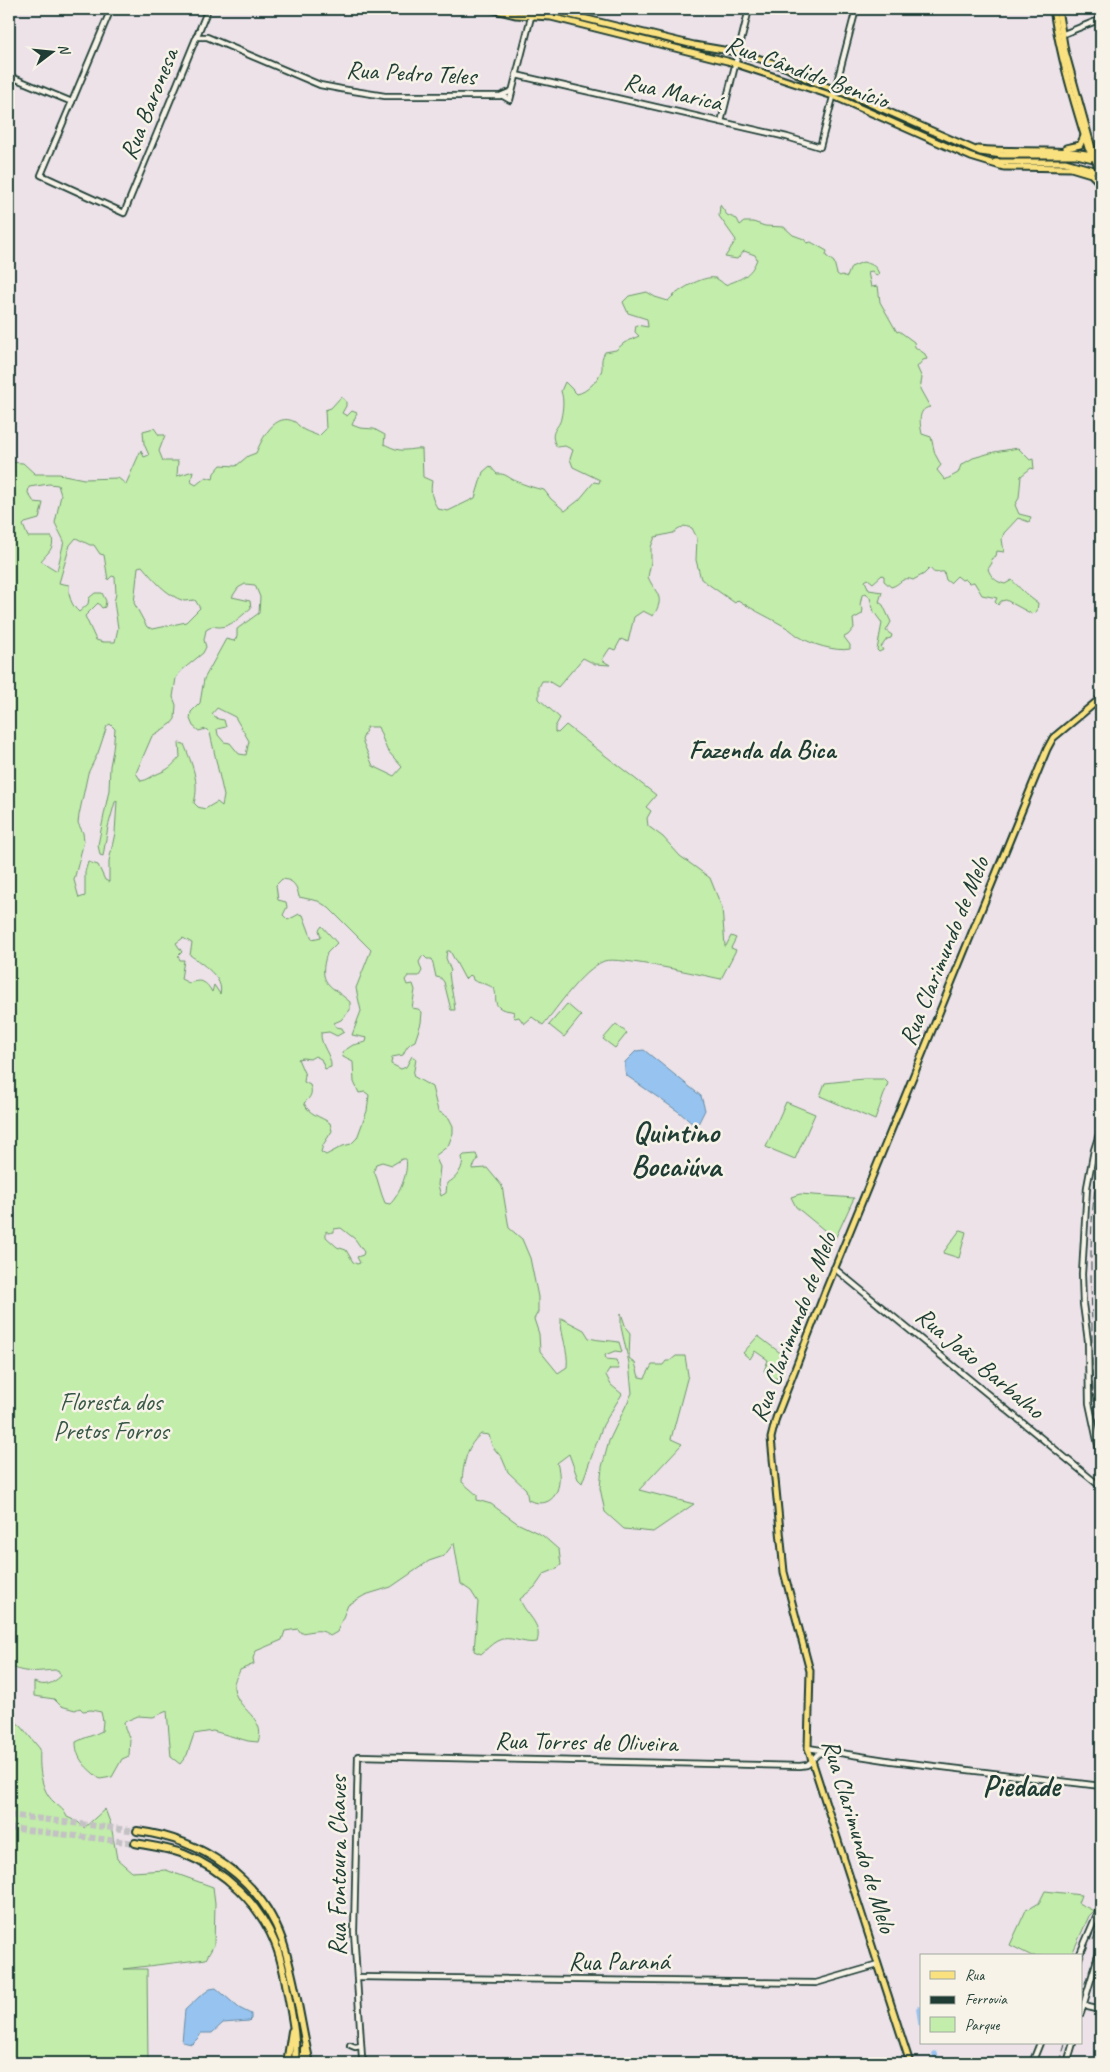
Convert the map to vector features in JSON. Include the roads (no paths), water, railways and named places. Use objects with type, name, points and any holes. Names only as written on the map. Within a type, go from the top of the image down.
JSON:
[{"type":"highway","points":[[137,1831],[169,1837],[194,1846],[220,1861],[246,1883],[267,1910],[287,1956],[294,2006],[292,2014],[296,2044],[294,2063]]},
{"type":"highway","points":[[135,1843],[185,1854],[224,1877],[243,1894],[265,1922],[275,1944],[294,2006],[299,2016],[310,2063]]},
{"type":"highway","points":[[287,2063],[293,2025]]},
{"type":"highway","points":[[304,2040],[304,2063]]},
{"type":"main road","name":"Rua Cândido Benício","points":[[491,9],[516,15],[548,17],[567,21],[735,63],[833,96],[971,157],[1004,167],[1071,168],[1093,176],[1101,184]]},
{"type":"main road","name":"Rua Cândido Benício","points":[[546,9],[694,45],[737,52],[787,68],[807,79],[973,150],[1056,150],[1101,157]]},
{"type":"main road","points":[[1053,9],[1084,136],[1094,157]]},
{"type":"main road","points":[[1058,9],[1059,36],[1094,157],[1101,173]]},
{"type":"main road","points":[[1056,150],[1077,146],[1082,142],[1084,136]]},
{"type":"main road","points":[[973,150],[986,154],[1002,155],[1077,155],[1101,162]]},
{"type":"main road","points":[[987,161],[1065,162],[1101,173]]},
{"type":"main road","name":"Rua Clarimundo de Melo","points":[[910,2063],[808,1748],[810,1671],[784,1572],[771,1438],[776,1418],[834,1268],[1050,742],[1101,698]]},
{"type":"street","points":[[9,76],[72,102],[110,9]]},
{"type":"street","name":"Rua Baronesa","points":[[72,102],[41,175],[124,214],[208,9]]},
{"type":"street","points":[[512,91],[533,9]]},
{"type":"street","points":[[721,122],[749,9]]},
{"type":"street","points":[[814,145],[822,140],[856,9]]},
{"type":"street","points":[[1059,36],[1101,19]]},
{"type":"street","name":"Rua Pedro Teles","points":[[200,28],[207,37]]},
{"type":"street","name":"Rua Pedro Teles","points":[[196,37],[207,37],[320,85],[341,89],[385,96],[503,96],[512,91]]},
{"type":"street","name":"Rua Maricá","points":[[516,76],[721,122],[820,147],[822,140]]},
{"type":"street","name":"Rua Pedro Teles","points":[[503,96],[510,100],[512,91]]},
{"type":"street","points":[[1101,1128],[1088,1187],[1083,1242],[1082,1285],[1088,1334],[1089,1403],[1101,1459]]},
{"type":"street","name":"Rua João Barbalho","points":[[834,1268],[1101,1487]]},
{"type":"street","points":[[808,1748],[816,1748],[825,1752],[1101,1786]]},
{"type":"street","points":[[812,1761],[818,1754],[825,1752]]},
{"type":"street","name":"Rua Torres de Oliveira","points":[[358,1756],[800,1766],[807,1765],[812,1761]]},
{"type":"street","name":"Rua Fontoura Chaves","points":[[358,1756],[354,1931],[362,2058],[366,2063]]},
{"type":"street","points":[[1080,1954],[1101,1905]]},
{"type":"street","points":[[1082,2011],[1101,1946]]},
{"type":"street","name":"Rua Paraná","points":[[357,1977],[816,1984],[878,1965]]},
{"type":"street","points":[[1084,2004],[1101,2010]]},
{"type":"street","points":[[1082,2011],[1088,2007]]},
{"type":"street","points":[[1032,2063],[1040,2044]]},
{"type":"street","points":[[1067,2063],[1073,2044]]},
{"type":"street","points":[[350,2045],[361,2046]]},
{"type":"water","points":[[644,1050],[701,1096],[705,1110],[698,1124],[694,1125],[679,1112],[627,1076],[625,1062],[636,1051]]},
{"type":"water","points":[[216,1988],[239,2008],[251,2014],[251,2019],[249,2021],[223,2023],[212,2033],[201,2033],[192,2044],[182,2042],[185,2010],[210,1989]]},
{"type":"waterway","points":[[436,9],[461,14]]},
{"type":"waterway","points":[[919,2009],[920,2016]]},
{"type":"waterway","points":[[935,2054],[938,2063]]},
{"type":"tunnel","points":[[9,1815],[137,1831]]},
{"type":"tunnel","points":[[9,1828],[135,1843]]},
{"type":"railway","points":[[1101,1155],[1094,1197],[1091,1262],[1093,1384],[1095,1413],[1101,1441]]},
{"type":"railway","points":[[1098,1307],[1099,1217]]},
{"type":"railway","points":[[1100,1380],[1101,1328]]},
{"type":"railway","points":[[1082,1960],[1101,1913]]},
{"type":"railway","points":[[1093,1940],[1101,1922]]},
{"type":"railway","points":[[1082,1992],[1101,1935]]},
{"type":"railway","points":[[1060,2063],[1065,2044]]},
{"type":"district","name":"Fazenda da Bica","points":[[762,749]]},
{"type":"district","name":"Quintino Bocaiúva","points":[[676,1149]]},
{"type":"district","name":"Piedade","points":[[1021,1786]]},
{"type":"park label","name":"Floresta dos Pretos Forros","points":[[111,1416]]}]
